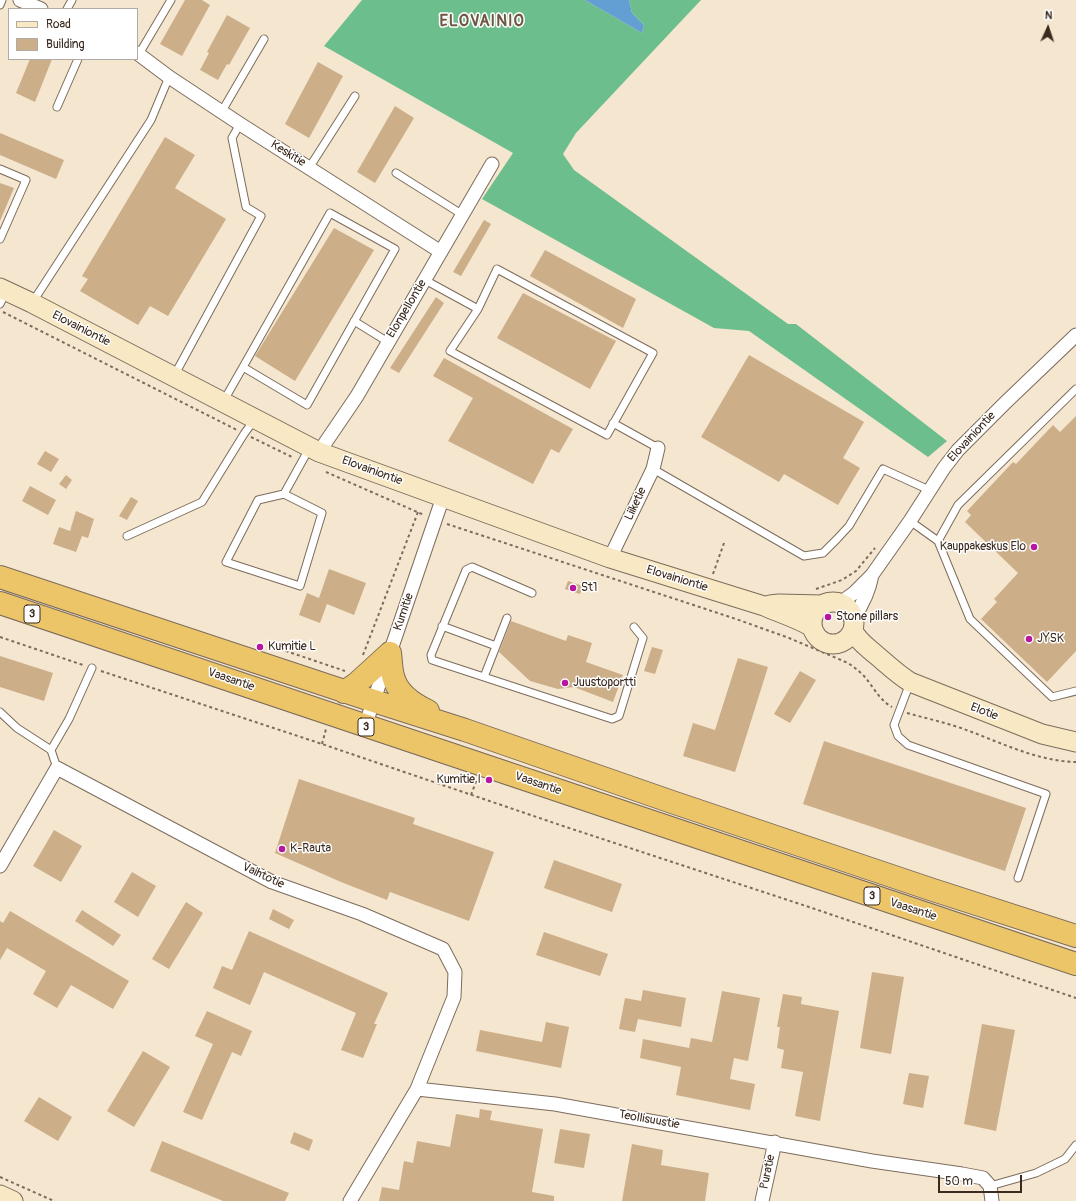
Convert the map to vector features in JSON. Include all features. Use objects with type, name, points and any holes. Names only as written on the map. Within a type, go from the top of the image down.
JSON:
[{"type":"highway","name":"Vaasantie","points":[[0,577],[343,684],[374,702],[465,730],[794,843],[1076,936]]},
{"type":"highway","name":"Vaasantie","points":[[0,603],[1076,964]]},
{"type":"highway","points":[[343,684],[356,684],[390,653]]},
{"type":"highway","points":[[390,653],[393,676],[398,688],[407,698],[425,710],[465,730]]},
{"type":"main road","name":"Elovainiontie","points":[[2,294],[32,303],[315,450],[610,558],[764,606],[779,604],[795,611],[812,627]]},
{"type":"main road","points":[[831,601],[840,603],[849,609],[853,624],[847,639],[838,644],[831,644],[821,641],[814,633],[812,627],[814,614],[822,604],[831,601]]},
{"type":"main road","name":"Elovainiontie","points":[[795,611],[822,604]]},
{"type":"main road","name":"Elotie","points":[[853,624],[855,636],[902,677]]},
{"type":"main road","name":"Elotie","points":[[838,644],[902,677],[1042,734],[1076,742]]},
{"type":"main road","points":[[0,1196],[13,1201]]},
{"type":"street","points":[[20,0],[38,5]]},
{"type":"street","name":"Keskitie","points":[[138,54],[169,77],[240,124],[441,252]]},
{"type":"street","name":"Elonpellontie","points":[[315,450],[357,396],[492,164]]},
{"type":"street","name":"Elovainiontie","points":[[840,603],[854,593],[862,583],[872,575],[910,521],[944,468],[958,450],[1076,335]]},
{"type":"street","name":"Liiketie","points":[[610,558],[653,468],[658,448]]},
{"type":"street","name":"Kumitie","points":[[365,726],[443,497]]},
{"type":"street","name":"Elovainiontie","points":[[853,624],[869,590],[872,575]]},
{"type":"street","points":[[0,866],[58,768]]},
{"type":"street","name":"Vaihtotie","points":[[58,768],[272,882],[362,914],[443,949],[455,972],[454,997],[417,1089]]},
{"type":"street","points":[[350,1201],[417,1089]]},
{"type":"street","name":"Teollisuustie","points":[[417,1089],[555,1104],[775,1142],[872,1161],[962,1174],[983,1178],[990,1186]]},
{"type":"street","name":"Puratie","points":[[762,1201],[775,1142]]},
{"type":"street","points":[[990,1186],[992,1201]]},
{"type":"lane","points":[[0,5],[2,0]]},
{"type":"lane","points":[[138,54],[171,0]]},
{"type":"lane","points":[[222,111],[264,39]]},
{"type":"lane","points":[[57,107],[78,60]]},
{"type":"lane","points":[[32,303],[151,120],[169,77]]},
{"type":"lane","points":[[309,168],[355,96]]},
{"type":"lane","points":[[174,377],[260,216],[246,206],[232,138],[240,124]]},
{"type":"lane","points":[[0,169],[26,180],[0,239]]},
{"type":"lane","points":[[396,173],[463,215]]},
{"type":"lane","points":[[223,402],[330,213],[395,249],[307,405],[243,367]]},
{"type":"lane","points":[[497,269],[653,353],[607,435],[450,351],[478,309],[497,269]]},
{"type":"lane","points":[[425,280],[478,309]]},
{"type":"lane","points":[[354,321],[388,342]]},
{"type":"lane","points":[[938,541],[958,505],[1076,389]]},
{"type":"lane","points":[[127,536],[202,502],[255,419]]},
{"type":"lane","points":[[613,424],[658,448]]},
{"type":"lane","points":[[284,494],[322,513],[300,586],[226,562],[258,500],[284,494],[315,450]]},
{"type":"lane","points":[[653,468],[804,556],[823,553],[837,540],[848,526],[883,468],[929,490]]},
{"type":"lane","points":[[910,521],[938,541],[970,619],[1052,696],[1076,691]]},
{"type":"lane","points":[[532,593],[472,567],[466,570],[431,655],[432,660],[612,719],[619,716],[643,638],[634,627]]},
{"type":"lane","points":[[484,677],[507,618]]},
{"type":"lane","points":[[442,626],[496,646]]},
{"type":"lane","points":[[51,750],[69,719],[92,668]]},
{"type":"lane","points":[[902,677],[894,725],[898,736],[908,745],[1046,794],[1018,878]]},
{"type":"lane","points":[[0,712],[17,728],[51,750],[58,768]]},
{"type":"lane","points":[[990,1186],[1036,1173],[1065,1159],[1076,1145]]},
{"type":"path","points":[[360,661],[418,512]]},
{"type":"path","points":[[714,574],[724,543]]},
{"type":"path","points":[[789,638],[799,594],[842,580],[856,571],[876,547]]},
{"type":"path","points":[[0,637],[1076,998]]},
{"type":"path","points":[[277,648],[343,684]]},
{"type":"path","points":[[322,744],[330,714]]},
{"type":"path","points":[[471,795],[478,776]]},
{"type":"path","points":[[0,1177],[54,1201]]},
{"type":"green space","points":[[362,0],[585,0],[642,33],[644,25],[632,13],[629,0],[701,0],[576,133],[563,154],[574,170],[788,324],[796,324],[947,441],[928,457],[749,331],[714,328],[482,199],[513,153],[324,46]]},
{"type":"water","points":[[585,0],[629,0],[632,13],[644,25],[642,33]]},
{"type":"building","points":[[185,0],[202,0],[210,5],[182,56],[160,44]]},
{"type":"building","points":[[227,15],[250,28],[229,65],[227,64],[218,80],[200,70],[209,53],[207,52]]},
{"type":"building","points":[[30,60],[52,60],[35,102],[16,93]]},
{"type":"building","points":[[318,62],[343,76],[309,138],[285,124]]},
{"type":"building","points":[[395,106],[414,118],[375,183],[357,172]]},
{"type":"building","points":[[0,133],[64,160],[56,179],[0,155]]},
{"type":"building","points":[[165,137],[195,155],[175,188],[226,219],[168,316],[150,306],[138,325],[80,291],[88,279],[82,276]]},
{"type":"building","points":[[0,183],[14,188],[0,221]]},
{"type":"building","points":[[484,220],[491,224],[461,276],[453,272]]},
{"type":"building","points":[[334,228],[374,250],[295,381],[255,356]]},
{"type":"building","points":[[545,250],[636,299],[623,328],[530,276]]},
{"type":"building","points":[[523,293],[616,341],[590,389],[497,338]]},
{"type":"building","points":[[436,297],[444,303],[399,373],[390,368]]},
{"type":"building","points":[[749,355],[864,422],[843,458],[860,468],[838,505],[784,474],[779,482],[701,437]]},
{"type":"building","points":[[444,358],[573,429],[559,453],[551,449],[533,484],[448,441],[473,398],[433,376]]},
{"type":"building","name":"Kauppakeskus Elo","points":[[1076,416],[1076,651],[1047,682],[981,619],[997,602],[994,599],[1018,573],[965,522],[971,515],[967,511],[1013,462],[1016,464],[1053,425],[1060,432]]},
{"type":"building","points":[[45,451],[59,459],[51,472],[37,464]]},
{"type":"building","points":[[66,475],[72,480],[66,489],[59,484]]},
{"type":"building","points":[[30,486],[56,500],[48,515],[22,501]]},
{"type":"building","points":[[131,497],[138,501],[127,520],[119,516]]},
{"type":"building","points":[[76,511],[94,519],[88,538],[82,536],[76,552],[53,544],[59,527],[70,531]]},
{"type":"building","points":[[329,569],[366,583],[354,615],[327,604],[320,623],[299,615],[307,593],[319,598]]},
{"type":"building","points":[[568,581],[583,586],[580,594],[565,589]]},
{"type":"building","points":[[511,621],[566,641],[568,635],[592,643],[586,662],[623,675],[613,702],[574,687],[558,689],[530,681],[499,652]]},
{"type":"building","points":[[652,647],[663,650],[655,674],[644,671]]},
{"type":"building","points":[[0,656],[53,673],[44,701],[0,687]]},
{"type":"building","points":[[738,658],[768,667],[735,772],[683,756],[693,723],[715,730]]},
{"type":"building","points":[[800,671],[816,680],[790,723],[774,714]]},
{"type":"building","points":[[824,741],[1026,808],[1005,871],[803,804]]},
{"type":"building","points":[[299,779],[415,818],[413,824],[494,852],[469,921],[390,892],[387,900],[341,882],[275,853]]},
{"type":"building","points":[[54,830],[82,846],[61,882],[33,866]]},
{"type":"building","points":[[554,860],[622,884],[612,912],[544,888]]},
{"type":"building","points":[[132,872],[156,886],[138,917],[114,902]]},
{"type":"building","points":[[186,902],[203,913],[169,969],[152,959]]},
{"type":"building","points":[[273,909],[294,920],[289,929],[269,919]]},
{"type":"building","points":[[82,910],[121,935],[113,946],[75,921]]},
{"type":"building","points":[[10,911],[129,981],[113,1009],[71,985],[57,1008],[33,994],[46,971],[7,948],[0,960],[0,921],[3,923]]},
{"type":"building","points":[[249,931],[388,993],[374,1024],[377,1024],[363,1058],[341,1050],[356,1013],[264,972],[250,1005],[213,988],[222,966],[232,970]]},
{"type":"building","points":[[544,932],[608,954],[600,976],[536,955]]},
{"type":"building","points":[[872,972],[904,977],[891,1054],[860,1048]]},
{"type":"building","points":[[643,990],[686,998],[681,1027],[638,1019],[635,1032],[619,1029],[625,998],[641,1001]]},
{"type":"building","points":[[722,991],[760,998],[748,1061],[734,1058],[730,1079],[755,1084],[750,1110],[676,1095],[681,1067],[640,1058],[643,1039],[689,1048],[691,1038],[712,1042]]},
{"type":"building","points":[[783,994],[802,997],[801,1004],[839,1011],[820,1121],[795,1116],[803,1072],[781,1068],[784,1050],[777,1048],[780,1027],[777,1027]]},
{"type":"building","points":[[207,1011],[252,1031],[241,1056],[232,1052],[202,1120],[183,1112],[213,1044],[195,1036]]},
{"type":"building","points":[[546,1022],[569,1027],[561,1068],[476,1051],[480,1030],[542,1042]]},
{"type":"building","points":[[982,1024],[1015,1030],[996,1131],[964,1124]]},
{"type":"building","points":[[143,1051],[170,1067],[134,1127],[107,1111]]},
{"type":"building","points":[[909,1073],[929,1076],[923,1108],[903,1104]]},
{"type":"building","points":[[39,1097],[72,1117],[58,1141],[24,1121]]},
{"type":"building","points":[[480,1109],[492,1111],[490,1120],[543,1129],[532,1192],[554,1196],[554,1201],[379,1201],[382,1187],[399,1190],[404,1161],[413,1163],[417,1141],[450,1147],[456,1114],[479,1118]]},
{"type":"building","points":[[560,1129],[590,1134],[584,1168],[554,1163]]},
{"type":"building","points":[[294,1132],[313,1140],[309,1151],[290,1143]]},
{"type":"building","points":[[162,1141],[289,1193],[285,1201],[223,1201],[150,1171]]},
{"type":"building","points":[[632,1144],[663,1150],[661,1165],[709,1173],[705,1201],[622,1201]]},
{"type":"place","name":"Kauppakeskus Elo","points":[[1034,547]]},
{"type":"place","name":"St1","points":[[573,588]]},
{"type":"place","name":"Stone pillars","points":[[828,617]]},
{"type":"place","name":"JYSK","points":[[1029,639]]},
{"type":"place","name":"Kumitie L","points":[[260,647]]},
{"type":"place","name":"Juustoportti","points":[[565,683]]},
{"type":"place","name":"Kumitie I","points":[[489,780]]},
{"type":"place","name":"K-Rauta","points":[[282,849]]},
{"type":"district","name":"ELOVAINIO","points":[[482,22]]}]
